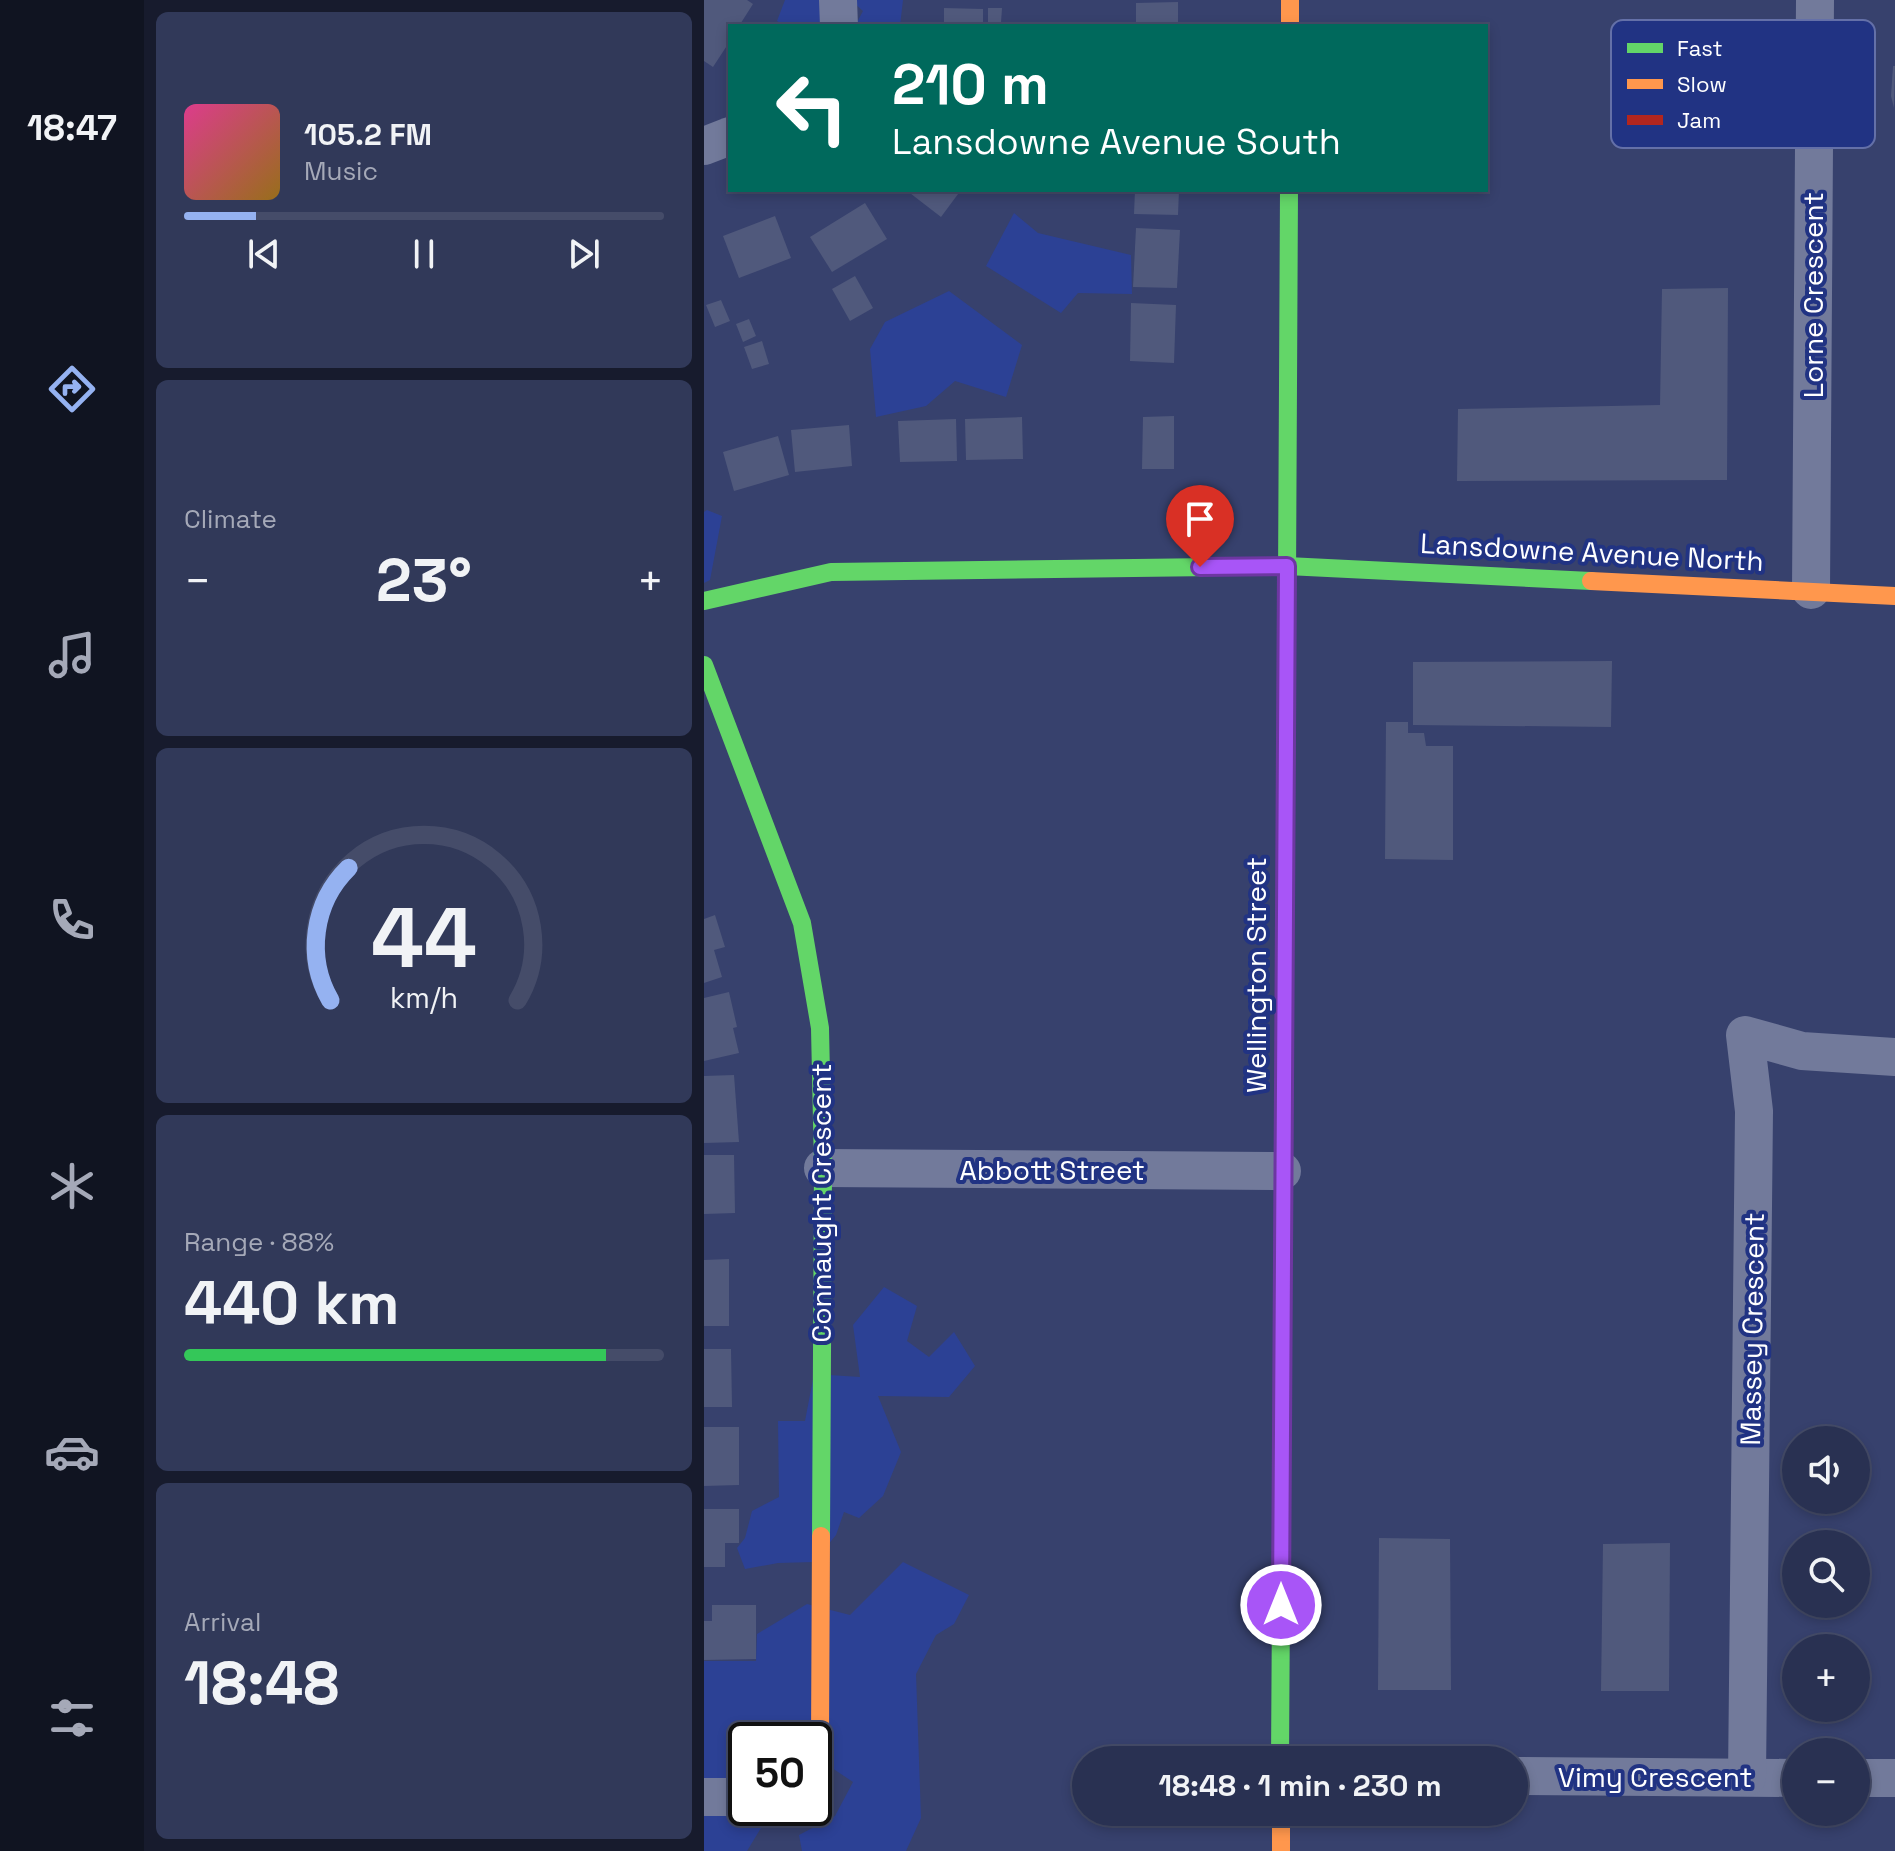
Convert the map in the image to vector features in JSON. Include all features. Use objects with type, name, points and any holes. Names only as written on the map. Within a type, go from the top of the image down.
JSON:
[{"type":"street","points":[[838,0],[839,24]]},
{"type":"street","points":[[1290,0],[1290,24]]},
{"type":"street","name":"Lorne Crescent","points":[[1815,0],[1815,20]]},
{"type":"street","points":[[704,146],[728,137]]},
{"type":"street","name":"Lorne Crescent","points":[[1811,590],[1814,148]]},
{"type":"street","name":"Wellington Street","points":[[1280,1746],[1289,192]]},
{"type":"street","name":"Lansdowne Avenue North","points":[[704,601],[831,572],[1287,566],[1895,596]]},
{"type":"street","name":"Connaught Crescent","points":[[704,665],[802,923],[820,1028],[823,1168],[820,1722]]},
{"type":"street","name":"Massey Crescent","points":[[1747,1777],[1754,1111],[1745,1035],[1802,1051],[1895,1057]]},
{"type":"street","name":"Abbott Street","points":[[823,1168],[1282,1171]]},
{"type":"street","name":"Vimy Crescent","points":[[1528,1776],[1782,1778]]},
{"type":"street","points":[[1870,1778],[1895,1778]]},
{"type":"street","points":[[704,1797],[728,1797]]},
{"type":"street","points":[[1281,1826],[1281,1851]]},
{"type":"shaded area","points":[[785,0],[836,0],[819,24],[782,24],[777,21]]},
{"type":"shaded area","points":[[851,0],[903,0],[900,24],[856,24],[863,11]]},
{"type":"shaded area","points":[[1014,213],[1038,233],[1131,255],[1132,294],[1078,293],[1061,313],[986,266]]},
{"type":"shaded area","points":[[949,291],[1022,345],[1006,397],[955,381],[926,406],[876,417],[870,349],[885,322]]},
{"type":"shaded area","points":[[707,510],[722,516],[710,580],[704,583],[704,512]]},
{"type":"shaded area","points":[[884,1287],[917,1306],[907,1341],[929,1357],[954,1332],[975,1366],[949,1397],[878,1396],[901,1452],[883,1496],[859,1518],[844,1512],[836,1535],[814,1562],[778,1563],[745,1569],[737,1548],[745,1538],[752,1511],[779,1497],[778,1421],[805,1421],[814,1374],[860,1377],[853,1325]]},
{"type":"shaded area","points":[[903,1562],[969,1595],[954,1624],[936,1635],[916,1674],[921,1818],[906,1851],[802,1851],[799,1835],[816,1826],[832,1826],[832,1818],[853,1782],[832,1768],[832,1722],[728,1722],[728,1826],[762,1826],[747,1851],[704,1851],[704,1661],[756,1661],[757,1634],[807,1604],[850,1615]]},
{"type":"building","points":[[704,0],[747,0],[753,4],[740,24],[728,24],[728,44],[713,67],[704,61]]},
{"type":"building","points":[[1178,2],[1178,24],[1136,24],[1136,3]]},
{"type":"building","points":[[944,8],[983,9],[983,24],[944,24]]},
{"type":"building","points":[[988,8],[1002,8],[1001,23],[988,22]]},
{"type":"building","points":[[1895,66],[1894,108],[1891,96]]},
{"type":"building","points":[[909,192],[960,192],[941,217]]},
{"type":"building","points":[[1135,192],[1179,192],[1178,215],[1134,214]]},
{"type":"building","points":[[865,203],[887,239],[832,272],[810,237]]},
{"type":"building","points":[[775,216],[791,258],[739,278],[723,236]]},
{"type":"building","points":[[1136,228],[1180,230],[1177,288],[1133,287]]},
{"type":"building","points":[[855,276],[873,308],[850,321],[832,289]]},
{"type":"building","points":[[1728,288],[1727,480],[1457,481],[1458,409],[1660,405],[1662,289]]},
{"type":"building","points":[[721,300],[730,321],[715,327],[706,305]]},
{"type":"building","points":[[1131,303],[1176,305],[1174,363],[1130,361]]},
{"type":"building","points":[[749,319],[756,336],[743,342],[736,324]]},
{"type":"building","points":[[762,341],[769,364],[752,369],[744,347]]},
{"type":"building","points":[[1174,416],[1174,469],[1142,469],[1143,417]]},
{"type":"building","points":[[1022,417],[1023,459],[966,460],[965,419]]},
{"type":"building","points":[[956,419],[957,461],[900,462],[898,421]]},
{"type":"building","points":[[849,425],[852,466],[795,472],[791,430]]},
{"type":"building","points":[[778,436],[789,475],[734,491],[723,452]]},
{"type":"building","points":[[1612,661],[1611,727],[1413,725],[1413,662]]},
{"type":"building","points":[[1386,722],[1408,722],[1408,733],[1424,733],[1426,746],[1453,746],[1453,860],[1385,859]]},
{"type":"building","points":[[715,915],[725,947],[714,950],[722,977],[704,983],[704,919]]},
{"type":"building","points":[[729,992],[739,1053],[704,1061],[704,998]]},
{"type":"building","points":[[734,1075],[739,1142],[704,1143],[704,1076]]},
{"type":"building","points":[[704,1155],[734,1155],[735,1213],[704,1214]]},
{"type":"building","points":[[729,1259],[729,1326],[704,1326],[704,1260]]},
{"type":"building","points":[[704,1349],[731,1349],[732,1407],[704,1407]]},
{"type":"building","points":[[704,1427],[739,1427],[739,1485],[704,1486]]},
{"type":"building","points":[[704,1509],[739,1509],[739,1543],[725,1543],[725,1567],[704,1567]]},
{"type":"building","points":[[1379,1538],[1450,1539],[1451,1690],[1378,1690]]},
{"type":"building","points":[[1670,1543],[1669,1691],[1601,1691],[1603,1544]]},
{"type":"building","points":[[712,1605],[756,1605],[756,1659],[704,1660],[704,1621],[712,1621]]},
{"type":"traffic: fast","points":[[1286,775],[1289,192]]},
{"type":"traffic: fast","points":[[704,601],[831,572],[1287,566],[1591,581]]},
{"type":"traffic: fast","points":[[704,665],[802,923],[820,1028],[823,1168],[821,1536]]},
{"type":"traffic: fast","points":[[1280,1746],[1285,956]]},
{"type":"traffic: slow","points":[[1290,0],[1290,24]]},
{"type":"traffic: slow","points":[[1591,581],[1895,596]]},
{"type":"traffic: slow","points":[[820,1722],[821,1536]]},
{"type":"traffic: slow","points":[[1281,1826],[1281,1851]]},
{"type":"traffic: jam","points":[[1285,956],[1286,775]]},
{"type":"route","points":[[1200,567],[1287,566],[1281,1605]]}]
